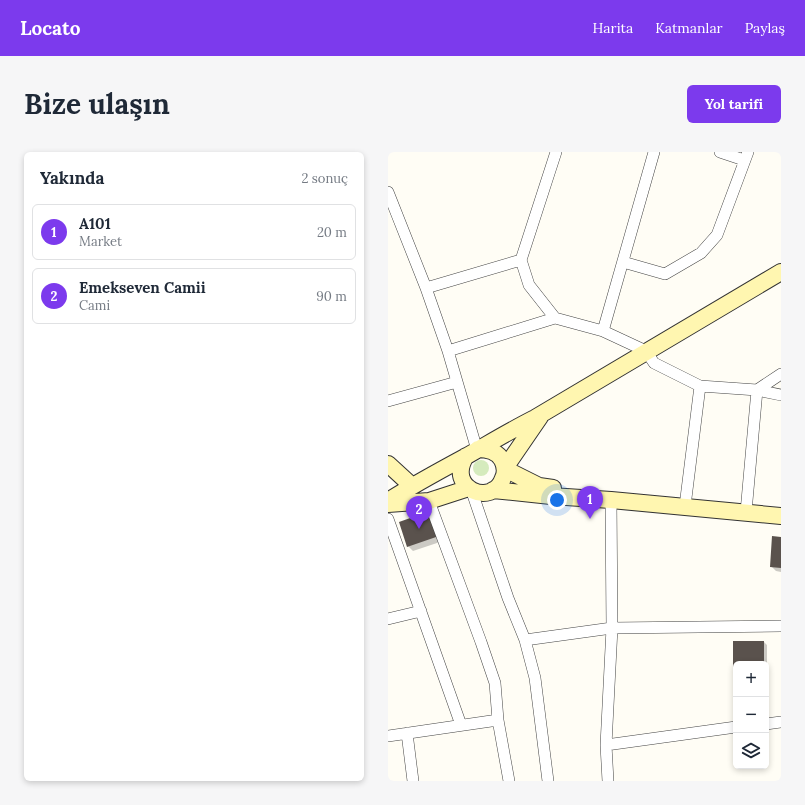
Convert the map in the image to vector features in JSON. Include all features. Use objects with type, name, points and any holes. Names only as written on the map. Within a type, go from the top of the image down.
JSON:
[{"type":"main road","points":[[388,502],[412,486],[542,414],[781,272]]},
{"type":"main road","points":[[505,469],[542,414]]},
{"type":"main road","points":[[485,449],[493,451],[499,455],[503,461],[505,469],[505,475],[499,486],[493,490],[481,493],[474,491],[464,483],[460,469],[462,462],[474,452],[485,449]]},
{"type":"main road","points":[[388,464],[412,486]]},
{"type":"main road","points":[[505,469],[539,486],[611,500]]},
{"type":"main road","points":[[388,502],[429,501],[470,488]]},
{"type":"main road","points":[[493,490],[685,506],[781,516]]},
{"type":"street","points":[[555,318],[529,285],[521,260],[556,152]]},
{"type":"street","points":[[603,331],[654,152]]},
{"type":"street","points":[[623,262],[665,274],[701,253],[717,235],[746,156],[720,152]]},
{"type":"street","points":[[388,192],[426,288],[448,351],[474,452]]},
{"type":"street","points":[[426,288],[521,260]]},
{"type":"street","points":[[448,351],[555,318],[603,331],[646,351],[654,363],[700,386],[757,390],[781,395]]},
{"type":"street","points":[[757,390],[781,374]]},
{"type":"street","points":[[388,401],[457,382]]},
{"type":"street","points":[[685,506],[700,386]]},
{"type":"street","points":[[746,512],[757,390]]},
{"type":"street","points":[[470,488],[508,598],[525,640],[535,678],[548,781]]},
{"type":"street","points":[[608,781],[606,745],[612,628],[611,500]]},
{"type":"street","points":[[429,501],[495,683],[498,720],[509,781]]},
{"type":"street","points":[[388,519],[461,726]]},
{"type":"street","points":[[388,619],[421,611]]},
{"type":"street","points":[[525,640],[612,628],[781,626]]},
{"type":"street","points":[[388,736],[498,720]]},
{"type":"street","points":[[769,724],[781,722]]},
{"type":"street","points":[[606,745],[733,727]]},
{"type":"street","points":[[407,733],[413,781]]},
{"type":"green space","points":[[478,460],[484,460],[489,465],[487,474],[484,476],[478,476],[473,471],[473,465]]},
{"type":"building","points":[[430,511],[439,536],[407,547],[399,522]]},
{"type":"building","points":[[772,536],[781,537],[781,568],[770,567]]},
{"type":"building","points":[[733,641],[764,641],[764,661],[733,661]]},
{"type":"place","name":"A101","points":[[590,519]]},
{"type":"place","name":"Emekseven Camii","points":[[419,529]]}]
